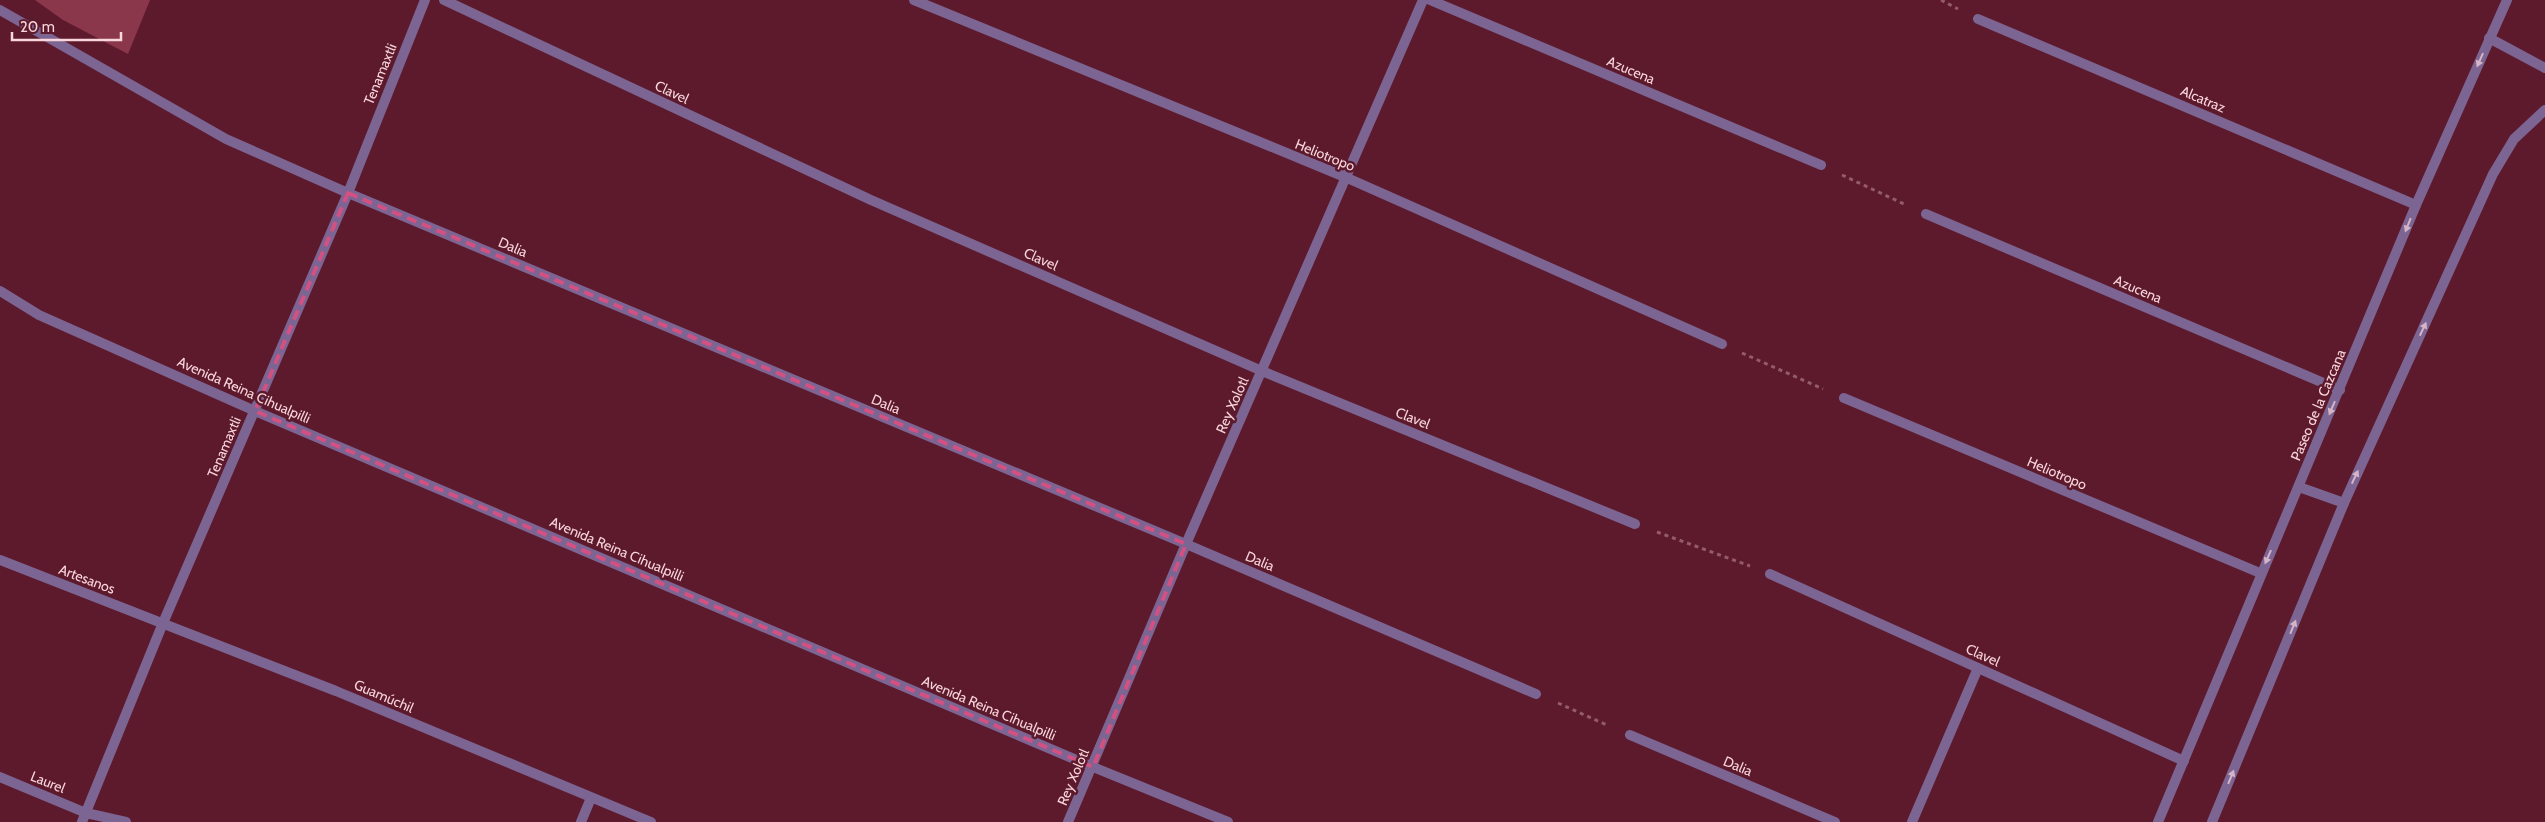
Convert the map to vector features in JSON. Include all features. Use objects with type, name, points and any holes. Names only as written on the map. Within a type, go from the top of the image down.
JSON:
[{"type":"street","name":"Tenamaxtli","points":[[84,817],[164,624],[348,193],[425,0]]},
{"type":"street","name":"Clavel","points":[[444,0],[871,200],[1262,372],[1635,524]]},
{"type":"street","name":"Heliotropo","points":[[914,0],[1345,178],[1722,344]]},
{"type":"street","name":"Rey Xolotl","points":[[1068,822],[1093,767],[1186,544],[1423,0]]},
{"type":"street","name":"Azucena","points":[[1430,0],[1821,165]]},
{"type":"street","name":"Paseo de la Cazcana","points":[[2158,822],[2260,573],[2299,487],[2416,205],[2507,0]]},
{"type":"street","name":"Dalia","points":[[0,10],[226,139],[348,193],[1186,544],[1536,694]]},
{"type":"street","name":"Alcatraz","points":[[1978,19],[2416,205]]},
{"type":"street","points":[[2489,38],[2545,68]]},
{"type":"street","points":[[2212,822],[2344,503],[2493,174],[2514,139],[2545,110]]},
{"type":"street","name":"Azucena","points":[[1926,214],[2340,390]]},
{"type":"street","name":"Avenida Reina Cihualpilli","points":[[0,291],[40,315],[255,411],[1093,767],[1228,822]]},
{"type":"street","name":"Heliotropo","points":[[1844,398],[2260,573]]},
{"type":"street","points":[[2299,487],[2344,503]]},
{"type":"street","name":"Artesanos","points":[[0,560],[164,624]]},
{"type":"street","name":"Clavel","points":[[1770,574],[2184,761]]},
{"type":"street","name":"Guamúchil","points":[[164,624],[336,690],[651,822]]},
{"type":"street","points":[[1912,822],[1978,668]]},
{"type":"street","name":"Dalia","points":[[1630,735],[1836,822]]},
{"type":"street","name":"Laurel","points":[[0,778],[84,817],[126,822]]},
{"type":"street","points":[[581,822],[591,798]]},
{"type":"path","points":[[1821,165],[1926,214]]},
{"type":"path","points":[[1722,344],[1844,398]]},
{"type":"path","points":[[1635,524],[1770,574]]},
{"type":"path","points":[[1536,694],[1630,735]]},
{"type":"highlighted area","points":[[348,193],[1186,544],[1093,767],[255,411]]},
{"type":"shaded area","points":[[35,0],[150,0],[128,54],[63,20]]}]
